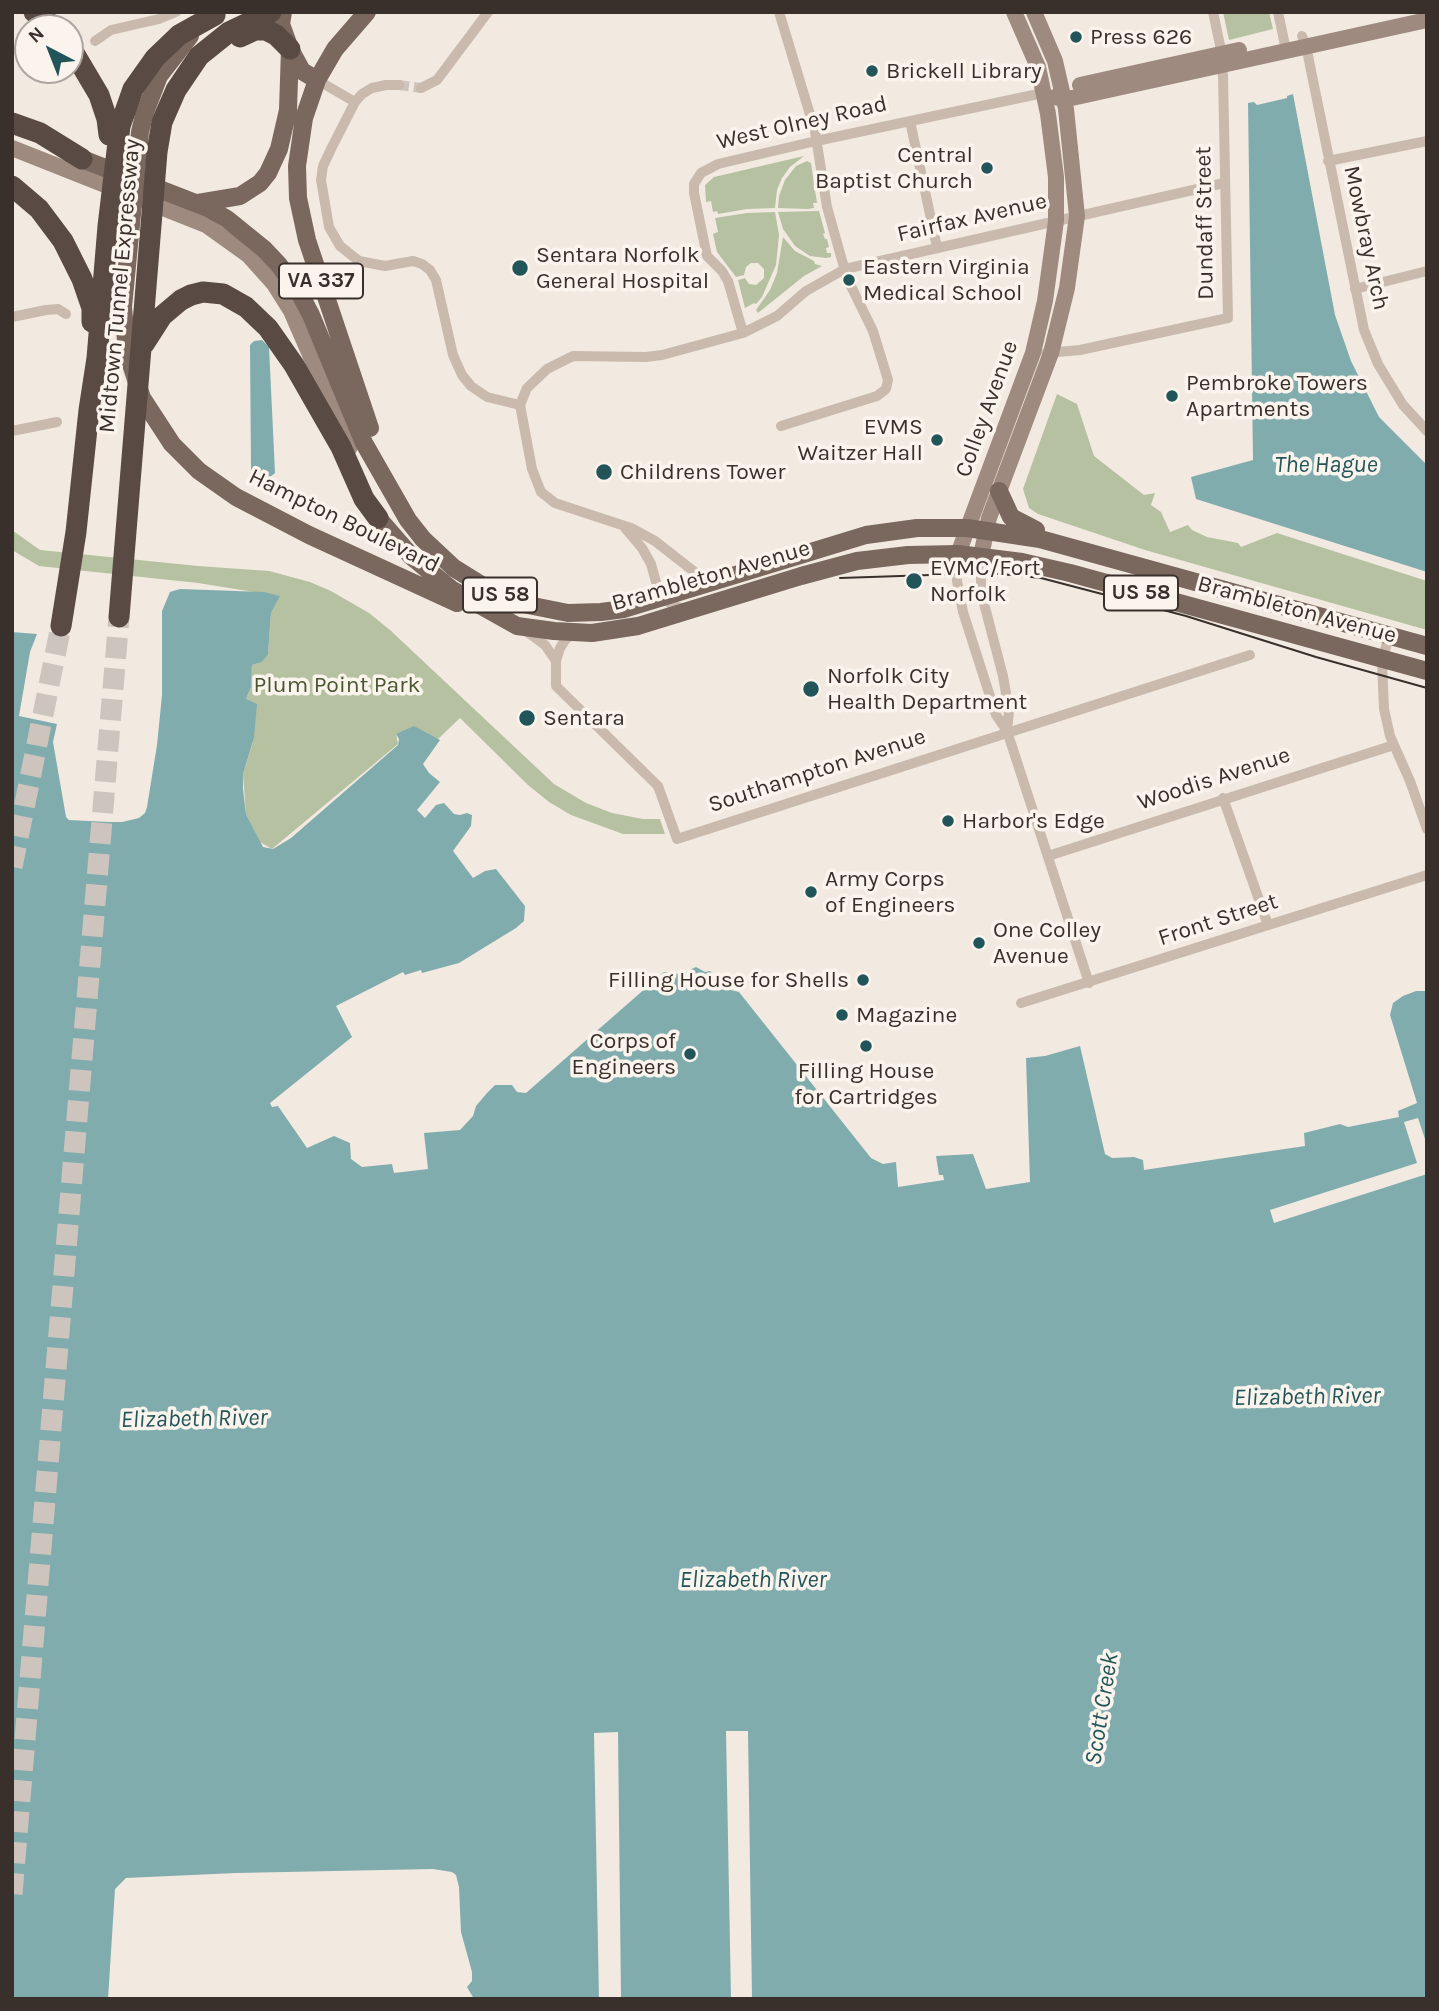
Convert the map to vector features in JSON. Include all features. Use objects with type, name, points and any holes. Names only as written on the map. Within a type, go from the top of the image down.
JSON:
[{"type":"highway","name":"Midtown Tunnel Expressway","points":[[118,617],[159,137],[171,99],[189,69],[212,44],[237,27],[271,12]]},
{"type":"highway","name":"Midtown Tunnel Expressway","points":[[61,626],[76,532],[97,358],[118,134],[127,103],[147,68],[179,35],[218,14]]},
{"type":"highway","points":[[171,99],[211,59],[249,32],[261,29],[270,31],[290,49]]},
{"type":"highway","points":[[108,226],[110,114],[132,77],[158,49],[179,35]]},
{"type":"highway","points":[[84,70],[99,95],[109,135]]},
{"type":"highway","name":"US 58","points":[[12,123],[40,133],[81,167]]},
{"type":"highway","points":[[89,410],[86,396],[96,256],[107,176]]},
{"type":"highway","points":[[12,177],[44,204],[61,223],[77,249],[82,279],[92,308]]},
{"type":"highway","points":[[12,186],[51,223],[82,279]]},
{"type":"highway","name":"US 58","points":[[141,349],[162,316],[191,295],[202,292],[223,294],[246,307],[268,328],[294,365],[341,447],[364,499],[377,518]]},
{"type":"main road","points":[[283,12],[281,24],[290,49],[305,74],[317,80]]},
{"type":"main road","name":"VA 337","points":[[366,12],[335,48],[317,80],[304,118],[298,151],[297,183],[301,214],[312,256],[386,478]]},
{"type":"main road","name":"Colley Avenue","points":[[981,556],[976,528],[1033,353],[1045,301],[1056,221],[1053,143],[1038,67],[1014,12]]},
{"type":"main road","name":"Colley Avenue","points":[[958,554],[999,491],[1051,353],[1067,288],[1077,216],[1069,132],[1055,61],[1034,12]]},
{"type":"main road","name":"West Olney Road","points":[[1304,41],[1410,12]]},
{"type":"main road","name":"Hampton Boulevard","points":[[218,14],[195,32],[175,53],[159,76],[140,132],[123,307],[125,340],[138,389],[163,432],[199,471],[254,508],[485,616],[517,626]]},
{"type":"main road","name":"West Olney Road","points":[[1043,93],[1062,94],[1304,41],[1427,20]]},
{"type":"main road","points":[[191,206],[240,196],[260,183],[268,173],[279,149],[288,110],[290,49]]},
{"type":"main road","name":"Brambleton Avenue","points":[[12,131],[81,167]]},
{"type":"main road","name":"Brambleton Avenue","points":[[12,148],[81,167],[227,219],[264,249],[289,278],[311,315],[364,443],[408,520],[438,555],[471,580],[523,604],[568,613],[624,609],[866,535],[917,528],[976,528],[1041,538],[1427,646]]},
{"type":"main road","name":"Brambleton Avenue","points":[[191,206],[206,225],[248,255],[274,284],[291,310],[359,468],[377,518],[398,544],[433,575],[466,598],[517,626],[574,633],[614,631],[857,561],[895,556],[958,554],[1070,573],[1427,671]]},
{"type":"main road","points":[[999,491],[1014,520],[1088,551]]},
{"type":"street","points":[[95,41],[111,30],[159,19],[176,12]]},
{"type":"street","points":[[421,88],[437,80],[488,12]]},
{"type":"street","points":[[779,12],[816,141],[827,207],[849,284],[873,331],[887,376],[886,388],[877,397],[781,426]]},
{"type":"street","name":"Dundaff Street","points":[[1033,353],[1080,350],[1228,318],[1222,60],[1213,12]]},
{"type":"street","points":[[1278,12],[1285,45]]},
{"type":"street","name":"Mowbray Arch","points":[[1304,41],[1364,330],[1378,364],[1403,405],[1427,431]]},
{"type":"street","points":[[317,80],[355,102]]},
{"type":"street","points":[[399,85],[372,88],[355,102],[323,166],[321,180],[325,211],[332,235],[348,255],[368,264],[386,266],[413,261],[430,270],[436,280],[453,355],[462,375],[486,397],[520,405],[532,469],[541,492],[555,503],[623,525],[655,541],[701,577],[719,580]]},
{"type":"street","name":"West Olney Road","points":[[743,333],[728,281],[707,256],[694,193],[696,179],[706,169],[816,141],[1043,93]]},
{"type":"street","points":[[911,121],[937,247]]},
{"type":"street","points":[[1328,161],[1427,141]]},
{"type":"street","name":"Fairfax Avenue","points":[[520,405],[533,382],[547,369],[573,356],[646,358],[743,333],[769,320],[806,291],[845,269],[1224,183]]},
{"type":"street","points":[[1355,289],[1427,271]]},
{"type":"street","points":[[12,317],[58,309],[66,314]]},
{"type":"street","points":[[12,430],[57,422]]},
{"type":"street","points":[[623,525],[642,548],[663,598],[672,605],[692,610]]},
{"type":"street","name":"Colley Avenue","points":[[958,554],[957,581],[963,612],[996,715],[1007,731],[1089,983]]},
{"type":"street","name":"Colley Avenue","points":[[981,556],[981,592],[1003,676],[1009,711],[1007,731]]},
{"type":"street","points":[[517,626],[538,638],[556,662]]},
{"type":"street","points":[[556,662],[560,648],[574,633]]},
{"type":"street","points":[[1389,635],[1382,659],[1384,709],[1394,745],[1427,829]]},
{"type":"street","name":"Southampton Avenue","points":[[556,662],[556,686],[658,786],[676,834],[1250,655]]},
{"type":"street","name":"Woodis Avenue","points":[[1048,856],[1394,745]]},
{"type":"street","points":[[1223,798],[1268,925]]},
{"type":"street","name":"Front Street","points":[[1021,1003],[1427,874]]},
{"type":"green space","points":[[1223,12],[1269,12],[1273,29],[1229,40]]},
{"type":"green space","points":[[804,156],[790,167],[782,178],[777,190],[775,208],[718,214],[717,211],[713,212],[711,201],[706,202],[705,185],[714,177]]},
{"type":"green space","points":[[807,161],[811,163],[817,203],[813,203],[814,208],[778,208],[785,180],[796,166]]},
{"type":"green space","points":[[819,211],[825,233],[823,234],[829,247],[826,248],[827,253],[831,253],[831,257],[810,256],[795,246],[783,229],[778,212]]},
{"type":"green space","points":[[775,212],[779,235],[776,265],[762,297],[756,304],[745,308],[738,280],[745,278],[749,284],[756,285],[764,278],[764,269],[758,263],[751,263],[746,267],[744,275],[736,277],[717,252],[713,234],[718,232],[715,218]]},
{"type":"green space","points":[[783,237],[795,251],[822,266],[804,276],[758,313],[756,310],[770,290],[777,273]]},
{"type":"green space","points":[[1057,394],[1077,404],[1094,456],[1144,495],[1155,493],[1151,505],[1161,512],[1170,532],[1188,525],[1207,537],[1238,543],[1241,547],[1277,533],[1427,581],[1427,630],[1145,550],[1038,514],[1029,508],[1023,489]]},
{"type":"green space","name":"Plum Point Park","points":[[12,530],[40,550],[269,571],[310,582],[331,591],[369,613],[390,630],[554,784],[586,803],[612,813],[643,819],[660,819],[665,834],[623,834],[571,815],[528,785],[460,718],[437,740],[396,734],[398,744],[272,849],[260,842],[246,814],[243,774],[253,742],[246,699],[251,687],[252,665],[262,662],[268,655],[271,613],[279,596],[198,583],[39,566],[12,550]]},
{"type":"water","name":"The Hague","points":[[1293,94],[1335,315],[1351,361],[1379,417],[1427,465],[1427,572],[1196,499],[1191,477],[1253,460],[1248,103],[1254,102],[1257,105]]},
{"type":"water","points":[[262,340],[269,347],[275,473],[270,477],[255,479],[251,469],[250,345],[254,341]]},
{"type":"water","name":"Elizabeth River","points":[[180,589],[264,592],[280,596],[271,613],[268,655],[262,662],[252,665],[251,687],[246,699],[257,704],[254,738],[243,774],[243,789],[246,814],[263,847],[273,849],[291,838],[398,745],[396,734],[414,726],[440,740],[423,764],[440,782],[417,810],[425,818],[436,805],[444,803],[454,814],[472,815],[471,826],[453,851],[473,878],[485,871],[496,869],[525,906],[524,921],[516,928],[459,963],[422,973],[421,970],[405,975],[403,972],[336,1006],[352,1037],[270,1103],[272,1107],[278,1106],[307,1148],[334,1136],[350,1143],[351,1159],[362,1167],[392,1164],[394,1173],[428,1169],[424,1133],[460,1130],[473,1116],[476,1106],[495,1085],[512,1085],[517,1092],[526,1093],[664,972],[681,974],[696,967],[705,972],[710,971],[731,990],[739,992],[871,1158],[883,1164],[896,1162],[898,1187],[944,1180],[943,1175],[939,1175],[936,1156],[973,1154],[986,1189],[1030,1182],[1026,1058],[1045,1056],[1080,1046],[1105,1154],[1112,1158],[1134,1157],[1143,1160],[1144,1170],[1305,1146],[1304,1133],[1340,1124],[1348,1127],[1399,1117],[1398,1111],[1417,1103],[1390,1015],[1393,1003],[1403,996],[1416,991],[1427,991],[1427,1999],[474,1999],[467,1987],[472,1981],[472,1972],[461,1932],[456,1875],[433,1869],[126,1878],[115,1889],[108,1999],[12,1999],[12,632],[37,634],[30,652],[19,716],[57,724],[53,742],[66,817],[69,820],[109,822],[139,818],[147,807],[157,745],[162,695],[162,611],[170,592]]},
{"type":"pier","points":[[1418,1118],[1427,1145],[1427,1174],[1274,1223],[1270,1210],[1417,1163],[1404,1122]]},
{"type":"pier","points":[[726,1731],[748,1731],[752,1999],[731,1999]]},
{"type":"pier","points":[[618,1732],[621,1999],[599,1999],[594,1733]]},
{"type":"tunnel","points":[[399,85],[421,88]]},
{"type":"tunnel","points":[[12,1894],[119,617]]},
{"type":"tunnel","points":[[12,867],[61,626]]},
{"type":"tram line","points":[[840,578],[991,573],[1041,578],[1186,616],[1427,688]]},
{"type":"place","name":"Press 626","points":[[1076,37]]},
{"type":"place","name":"Brickell Library","points":[[872,71]]},
{"type":"place","name":"Central Baptist Church","points":[[987,168]]},
{"type":"place","name":"Sentara Norfolk General Hospital","points":[[520,268]]},
{"type":"place","name":"Eastern Virginia Medical School","points":[[849,280]]},
{"type":"place","name":"Pembroke Towers Apartments","points":[[1172,396]]},
{"type":"place","name":"EVMS Waitzer Hall","points":[[937,440]]},
{"type":"place","name":"Childrens Tower","points":[[604,472]]},
{"type":"place","name":"EVMC/Fort Norfolk","points":[[914,581]]},
{"type":"place","name":"Norfolk City Health Department","points":[[811,689]]},
{"type":"place","name":"Sentara","points":[[527,718]]},
{"type":"place","name":"Harbor's Edge","points":[[948,821]]},
{"type":"place","name":"Army Corps of Engineers","points":[[811,892]]},
{"type":"place","name":"One Colley Avenue","points":[[979,943]]},
{"type":"place","name":"Filling House for Shells","points":[[863,980]]},
{"type":"place","name":"Magazine","points":[[842,1015]]},
{"type":"place","name":"Filling House for Cartridges","points":[[866,1046]]},
{"type":"place","name":"Corps of Engineers","points":[[690,1054]]},
{"type":"water label","name":"Scott Creek","points":[[1102,1709]]}]
